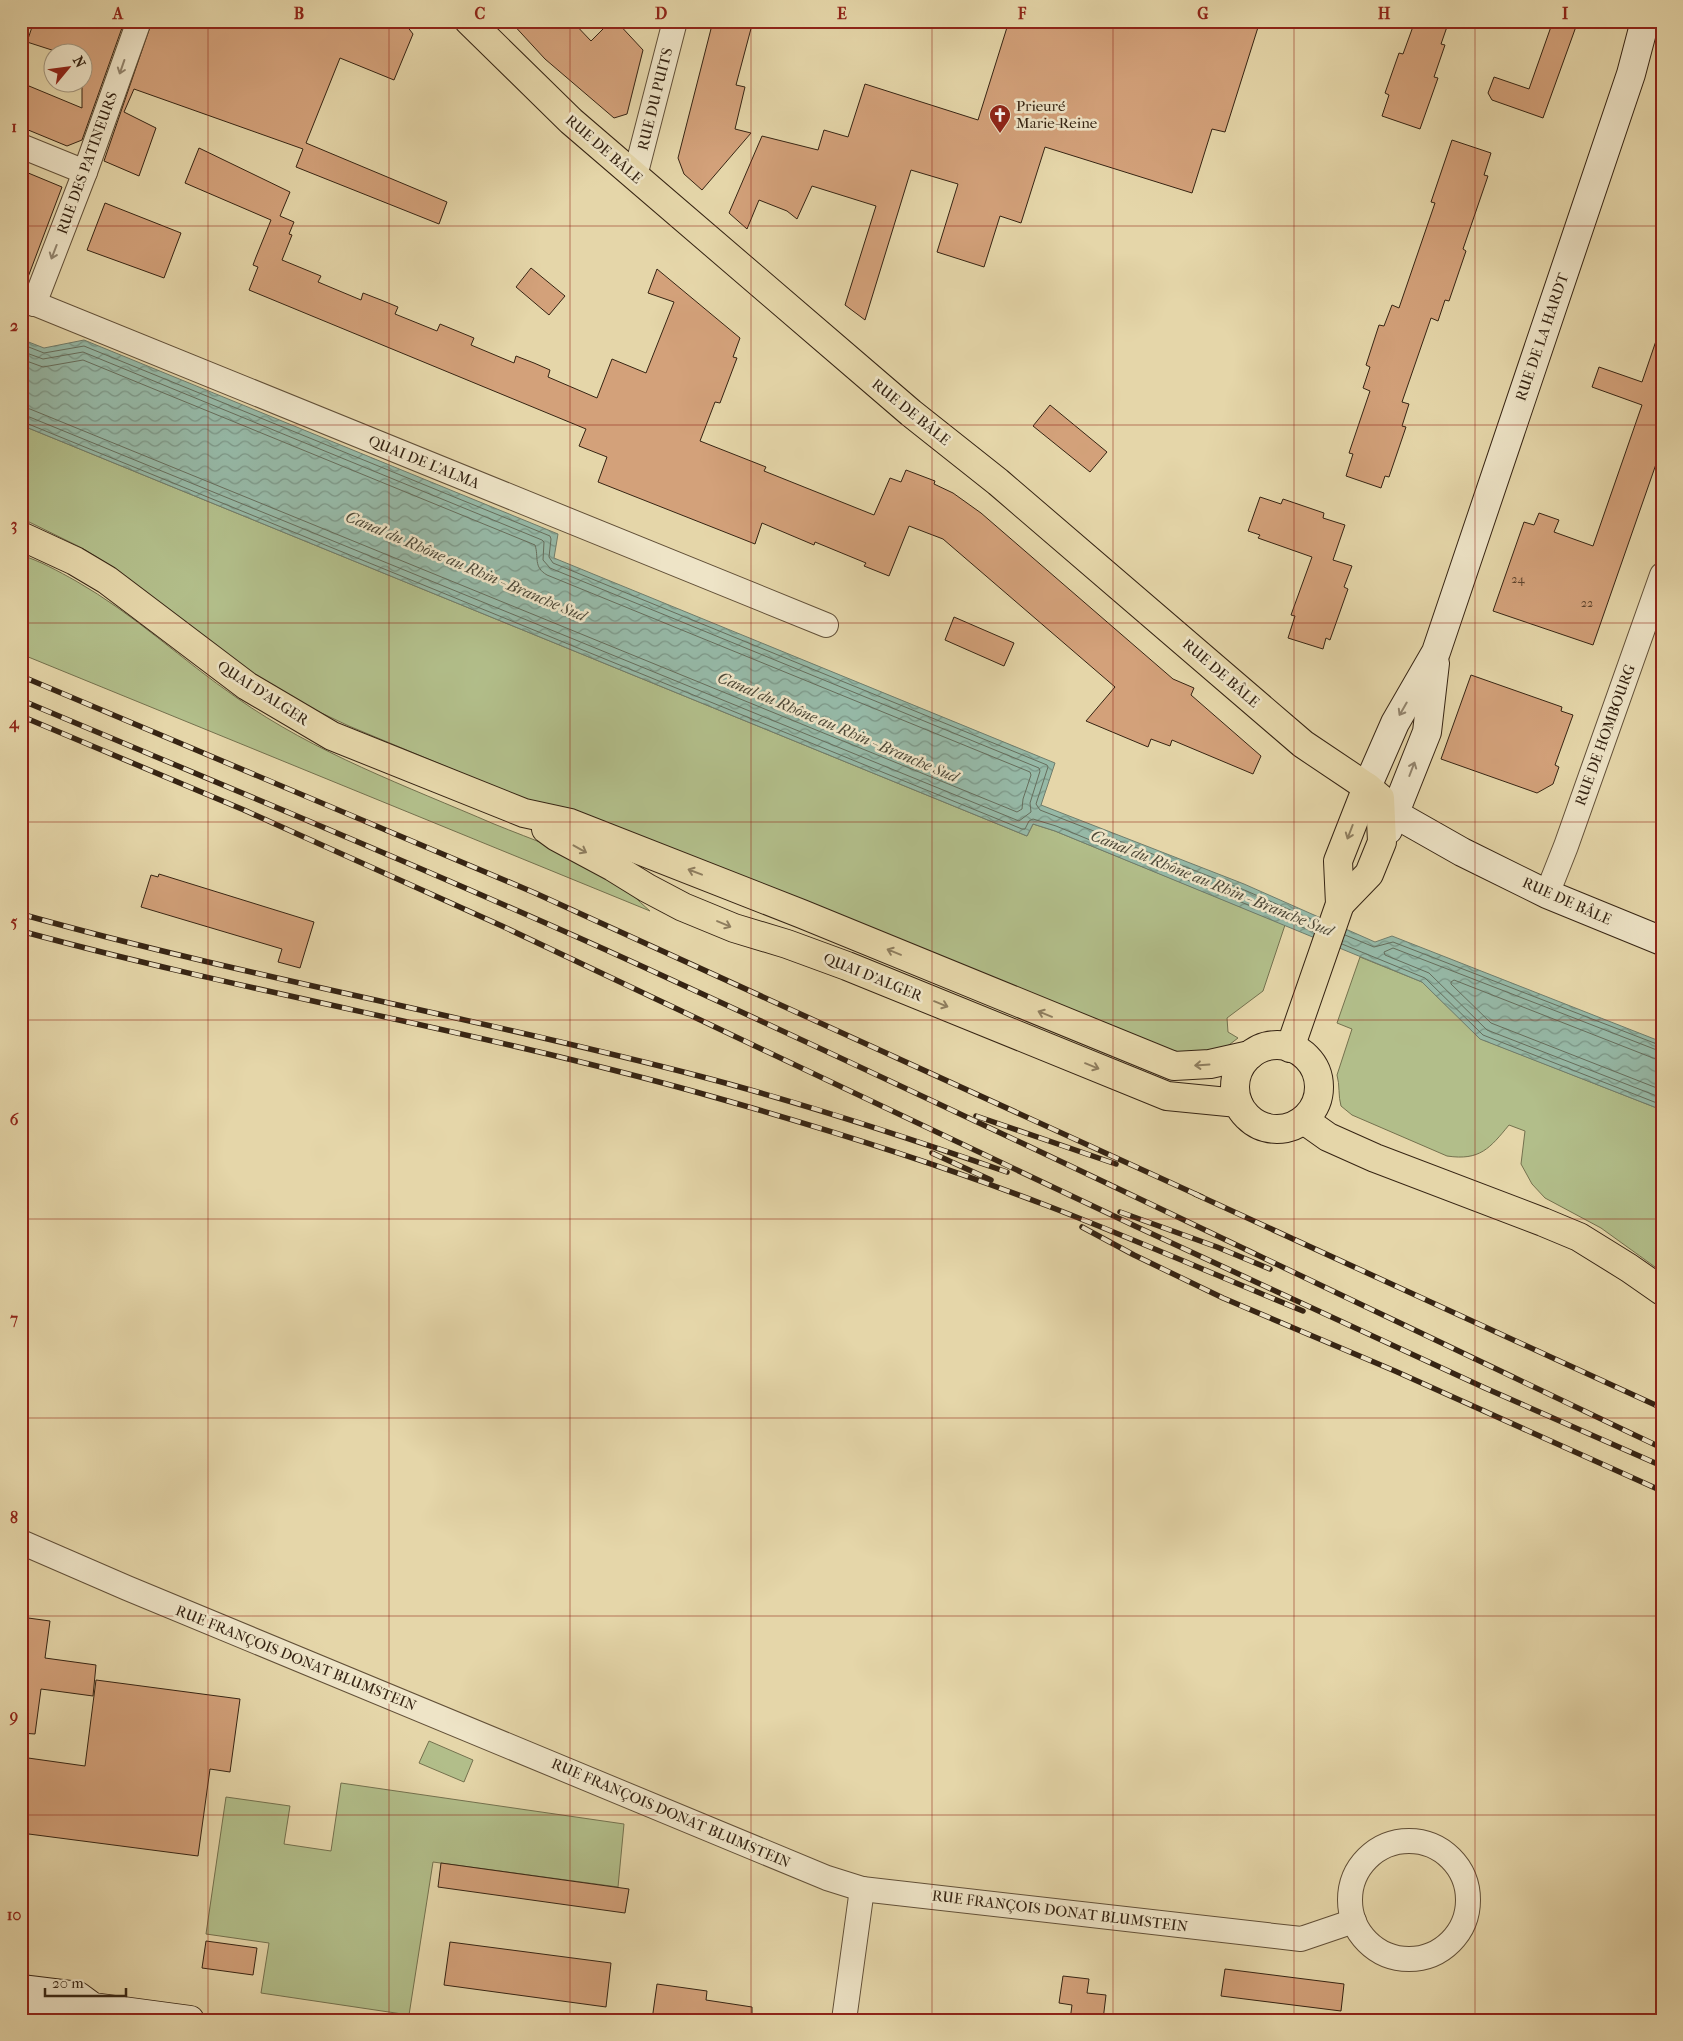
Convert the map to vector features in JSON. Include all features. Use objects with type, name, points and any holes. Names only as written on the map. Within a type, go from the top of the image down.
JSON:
[{"type":"main road","name":"RUE DE BÂLE","points":[[469,21],[571,121],[911,413],[998,482],[1303,744],[1367,787]]},
{"type":"main road","name":"RUE DE LA HARDT","points":[[1340,904],[1338,861],[1395,723],[1436,652],[1631,74],[1645,21]]},
{"type":"main road","name":"QUAI D'ALGER","points":[[21,536],[75,561],[107,580],[247,686],[332,736],[524,813],[570,824],[638,850],[811,918],[1174,1066],[1210,1064],[1250,1055]]},
{"type":"main road","name":"RUE DE LA HARDT","points":[[1340,904],[1368,874],[1395,814],[1426,732],[1436,652]]},
{"type":"main road","name":"RUE DE LA HARDT","points":[[1367,787],[1380,798],[1382,842]]},
{"type":"main road","name":"QUAI D'ALGER","points":[[524,813],[557,837],[613,867],[647,888],[683,907],[734,928],[787,944],[847,966],[1167,1096],[1238,1103]]},
{"type":"main road","name":"RUE DE BÂLE","points":[[1395,814],[1462,852],[1547,894],[1662,941]]},
{"type":"main road","points":[[1290,1048],[1340,904]]},
{"type":"main road","points":[[1274,1045],[1290,1048],[1309,1060],[1316,1072],[1319,1085],[1318,1098],[1313,1110],[1304,1120],[1280,1130],[1266,1128],[1254,1123],[1244,1114],[1238,1103],[1235,1090],[1236,1077],[1241,1065],[1250,1055],[1261,1048],[1274,1045]]},
{"type":"main road","points":[[1304,1120],[1328,1137],[1375,1158],[1579,1237],[1629,1268],[1662,1292]]},
{"type":"main road","points":[[21,1989],[78,1996],[94,2007],[190,2020]]},
{"type":"main road","points":[[21,2013],[78,2015],[94,2007]]},
{"type":"street","name":"RUE DES PATINEURS","points":[[28,301],[85,172],[139,21]]},
{"type":"street","name":"RUE DU PUITS","points":[[634,176],[675,21]]},
{"type":"street","points":[[21,146],[85,172]]},
{"type":"street","name":"QUAI DE L'ALMA","points":[[28,301],[826,625]]},
{"type":"street","name":"RUE DE HOMBOURG","points":[[1547,894],[1655,618],[1662,575]]},
{"type":"street","name":"RUE FRANÇOIS DONAT BLUMSTEIN","points":[[21,1542],[127,1588],[827,1878],[862,1889],[1301,1939],[1354,1922]]},
{"type":"street","points":[[1403,1841],[1419,1842],[1433,1846],[1447,1854],[1465,1879],[1468,1902],[1463,1925],[1454,1940],[1440,1951],[1425,1958],[1407,1960],[1390,1957],[1375,1949],[1362,1937],[1354,1922],[1350,1898],[1355,1876],[1363,1863],[1374,1852],[1388,1845],[1403,1841]]},
{"type":"street","points":[[844,2020],[862,1889]]},
{"type":"green space","points":[[21,425],[1027,836],[1033,824],[1055,831],[1285,925],[1263,991],[1227,1018],[1228,1032],[1238,1038],[1221,1051],[1183,1057],[572,819],[349,726],[298,702],[256,677],[116,569],[82,548],[21,518]]},
{"type":"green space","points":[[21,555],[56,570],[97,594],[237,698],[298,736],[395,782],[582,861],[596,868],[626,889],[650,911],[21,654]]},
{"type":"green space","points":[[1360,957],[1422,982],[1481,1039],[1662,1110],[1662,1272],[1601,1228],[1545,1198],[1532,1184],[1521,1164],[1525,1131],[1509,1125],[1483,1151],[1468,1156],[1447,1156],[1352,1115],[1341,1106],[1337,1075],[1352,1029],[1337,1023]]},
{"type":"green space","points":[[429,1741],[473,1760],[464,1782],[419,1763]]},
{"type":"green space","points":[[341,1783],[624,1824],[618,1887],[433,1862],[409,2015],[261,1993],[269,1943],[206,1934],[226,1797],[290,1806],[284,1844],[331,1851]]},
{"type":"water","name":"Canal du Rhône au Rhin - Branche Sud","points":[[21,339],[44,348],[84,340],[558,534],[554,558],[1055,763],[1041,805],[1244,884],[1375,942],[1392,936],[1662,1042],[1662,1110],[1480,1039],[1422,982],[1055,831],[1033,824],[1027,836],[21,425]]},
{"type":"building","points":[[34,21],[111,21],[123,25],[82,140],[67,146],[21,127],[21,104],[29,86],[82,108],[82,92],[92,92],[92,42],[42,42],[42,47],[27,42]]},
{"type":"building","points":[[152,21],[403,21],[413,34],[394,80],[340,58],[306,143],[447,202],[439,224],[296,167],[303,149],[134,89],[124,112],[156,128],[139,176],[104,161]]},
{"type":"building","points":[[510,21],[572,21],[591,41],[611,21],[616,21],[643,50],[627,114],[614,118],[545,59]]},
{"type":"building","points":[[713,21],[753,21],[736,85],[745,87],[735,129],[751,133],[702,190],[684,174],[678,158]]},
{"type":"building","points":[[1009,21],[1260,21],[1225,132],[1212,129],[1192,193],[1045,147],[1021,223],[1000,216],[984,267],[937,252],[958,184],[911,170],[865,320],[845,305],[876,206],[812,186],[797,219],[787,211],[759,200],[747,229],[729,213],[762,136],[818,150],[824,130],[848,137],[865,84],[978,120]]},
{"type":"building","points":[[1415,21],[1449,21],[1441,44],[1445,45],[1434,77],[1438,78],[1420,129],[1382,116],[1389,95],[1385,93],[1399,53],[1403,54]]},
{"type":"building","points":[[1553,21],[1578,21],[1543,118],[1492,100],[1488,93],[1494,77],[1529,89]]},
{"type":"building","points":[[1452,140],[1491,153],[1484,175],[1488,176],[1463,249],[1466,251],[1449,301],[1445,300],[1438,321],[1431,318],[1402,402],[1409,404],[1402,426],[1406,427],[1389,477],[1385,476],[1381,488],[1346,476],[1353,454],[1349,453],[1370,391],[1363,388],[1370,367],[1366,365],[1379,325],[1384,326],[1392,305],[1399,308],[1435,203],[1431,202]]},
{"type":"building","points":[[199,148],[290,192],[280,216],[294,222],[289,234],[292,235],[282,260],[321,276],[318,282],[361,300],[363,293],[398,307],[395,314],[437,331],[440,324],[474,338],[471,345],[514,363],[516,356],[550,370],[548,377],[597,398],[612,359],[646,373],[674,302],[648,293],[657,269],[740,338],[733,357],[737,358],[720,403],[715,402],[700,441],[766,467],[764,471],[874,515],[890,478],[901,482],[906,470],[935,481],[934,484],[953,493],[981,513],[1173,679],[1194,688],[1191,695],[1261,756],[1253,774],[1172,740],[1170,746],[1151,739],[1148,747],[1086,721],[1115,687],[943,539],[909,526],[889,576],[864,566],[866,563],[815,542],[814,545],[762,523],[755,544],[598,482],[607,457],[579,446],[586,429],[249,290],[258,267],[253,265],[271,220],[185,183]]},
{"type":"building","points":[[21,170],[62,187],[25,285],[21,285]]},
{"type":"building","points":[[105,203],[181,233],[164,278],[87,250]]},
{"type":"building","points":[[531,268],[565,296],[549,315],[516,287]]},
{"type":"building","points":[[1658,335],[1662,336],[1662,447],[1593,645],[1493,611],[1524,522],[1534,525],[1539,513],[1559,520],[1554,532],[1593,546],[1642,405],[1592,387],[1599,367],[1642,382]]},
{"type":"building","points":[[1050,405],[1107,452],[1090,472],[1033,426]]},
{"type":"building","points":[[1260,497],[1281,504],[1283,499],[1324,513],[1323,518],[1345,525],[1333,560],[1352,566],[1344,587],[1348,589],[1330,640],[1326,638],[1323,649],[1288,638],[1295,616],[1291,615],[1312,557],[1258,538],[1260,535],[1248,531]]},
{"type":"building","points":[[954,617],[1014,643],[1004,666],[945,640]]},
{"type":"building","points":[[1471,675],[1562,707],[1561,711],[1573,715],[1555,765],[1559,767],[1553,784],[1537,793],[1441,759]]},
{"type":"building","points":[[159,874],[314,922],[300,968],[278,962],[282,949],[141,907],[151,875],[158,877]]},
{"type":"building","points":[[21,1617],[50,1621],[45,1658],[96,1665],[93,1696],[41,1689],[35,1734],[21,1733]]},
{"type":"building","points":[[96,1680],[240,1699],[230,1772],[210,1769],[198,1856],[21,1833],[21,1757],[85,1766]]},
{"type":"building","points":[[441,1863],[629,1889],[625,1913],[438,1887]]},
{"type":"building","points":[[206,1941],[257,1948],[253,1975],[202,1968]]},
{"type":"building","points":[[450,1942],[611,1963],[606,2007],[444,1985]]},
{"type":"building","points":[[1225,1969],[1344,1984],[1341,2011],[1221,1996]]},
{"type":"building","points":[[1063,1976],[1089,1979],[1087,1993],[1106,1995],[1103,2020],[1070,2020],[1072,2005],[1059,2003]]},
{"type":"building","points":[[657,1984],[707,1991],[706,2000],[752,2007],[752,2020],[652,2020]]},
{"type":"railway","points":[[21,676],[535,893],[1202,1197]]},
{"type":"railway","points":[[21,700],[407,863],[637,964],[1023,1143],[1662,1448]]},
{"type":"railway","points":[[21,716],[244,810],[502,926],[1135,1226],[1485,1388],[1662,1466]]},
{"type":"railway","points":[[21,914],[190,958],[530,1035],[699,1076],[777,1097],[1007,1172]]},
{"type":"railway","points":[[21,931],[189,973],[528,1049],[696,1092],[785,1118],[917,1159],[1048,1206],[1303,1311]]},
{"type":"railway","points":[[976,1116],[1116,1164]]},
{"type":"railway","points":[[932,1153],[991,1180]]},
{"type":"railway","points":[[1195,1194],[1662,1408]]},
{"type":"railway","points":[[1120,1212],[1217,1247],[1270,1269]]},
{"type":"railway","points":[[1082,1227],[1134,1255],[1223,1298],[1395,1371],[1662,1491]]},
{"type":"place","name":"Prieuré Marie-Reine","points":[[1000,134]]}]
